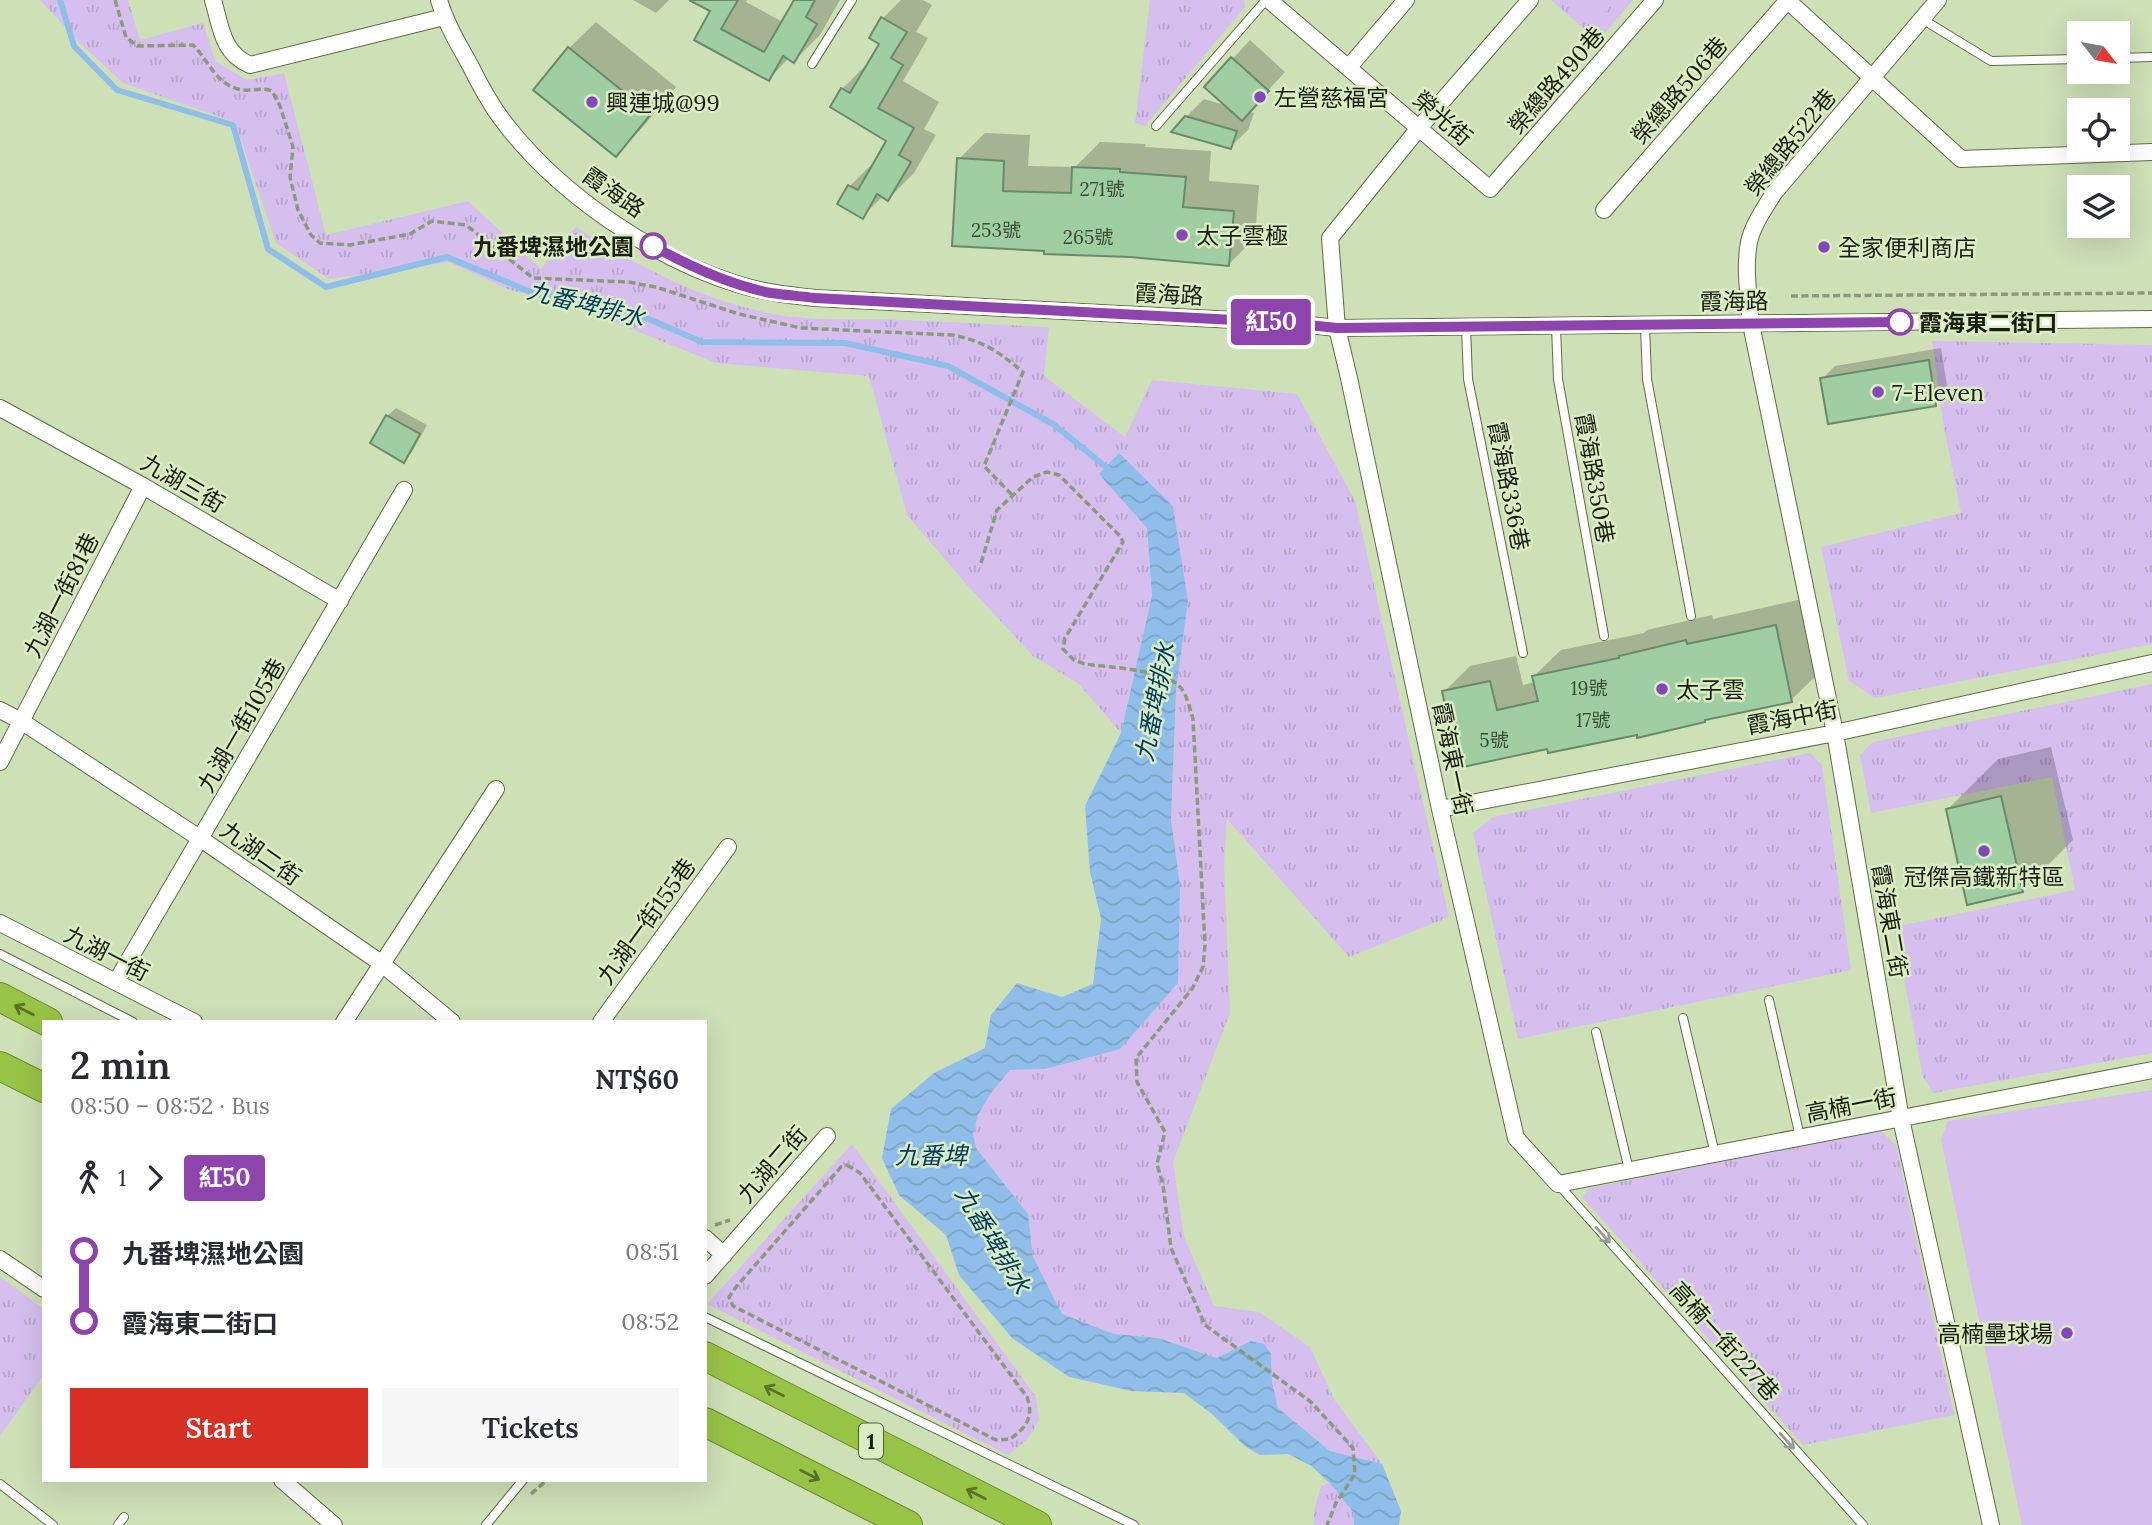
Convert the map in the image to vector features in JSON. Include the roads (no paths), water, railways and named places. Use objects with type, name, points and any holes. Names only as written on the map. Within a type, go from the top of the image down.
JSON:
[{"type":"highway","points":[[0,998],[44,1020]]},
{"type":"highway","points":[[0,1066],[42,1087]]},
{"type":"highway","name":"1","points":[[707,1357],[1037,1525]]},
{"type":"highway","points":[[707,1424],[908,1525]]},
{"type":"street","points":[[213,0],[228,48],[237,60],[250,65],[444,18]]},
{"type":"street","name":"霞海路","points":[[439,0],[444,18],[506,126],[543,166],[585,204],[674,258],[735,283],[771,293],[815,298],[1289,323],[1337,328],[2152,319]]},
{"type":"street","name":"榮光街","points":[[1268,0],[1490,189]]},
{"type":"street","points":[[1349,67],[1406,0]]},
{"type":"street","name":"霞海東一街","points":[[1530,0],[1419,128],[1330,238],[1337,328],[1440,809],[1516,1138],[1558,1184]]},
{"type":"street","name":"榮總路490巷","points":[[1490,189],[1655,0]]},
{"type":"street","points":[[1788,0],[1961,159],[2152,152]]},
{"type":"street","name":"榮總路506巷","points":[[1604,209],[1788,0]]},
{"type":"street","name":"榮總路522巷","points":[[1751,324],[1749,241],[1758,220],[1774,193],[1938,0]]},
{"type":"street","name":"霞海東二街","points":[[1751,324],[1835,733],[1901,1119],[1991,1525]]},
{"type":"street","name":"九湖三街","points":[[0,408],[143,485],[340,601]]},
{"type":"street","name":"九湖一街81巷","points":[[0,762],[143,485]]},
{"type":"street","name":"九湖一街105巷","points":[[116,982],[404,490]]},
{"type":"street","name":"霞海中街","points":[[1440,809],[1835,733],[2152,663]]},
{"type":"street","name":"九湖二街","points":[[0,710],[201,839],[381,963],[450,1020]]},
{"type":"street","points":[[345,1020],[496,789]]},
{"type":"street","name":"九湖一街155巷","points":[[602,1020],[728,847]]},
{"type":"street","name":"九湖一街","points":[[0,923],[190,1020]]},
{"type":"street","name":"高楠一街","points":[[1558,1184],[2152,1070]]},
{"type":"street","name":"九湖二街","points":[[707,1274],[827,1136]]},
{"type":"street","points":[[707,1232],[724,1255]]},
{"type":"street","points":[[0,1259],[42,1288]]},
{"type":"street","points":[[284,1482],[334,1525]]},
{"type":"lane","points":[[811,64],[852,0]]},
{"type":"lane","points":[[1156,126],[1268,0]]},
{"type":"lane","points":[[1922,19],[1991,61],[2067,59]]},
{"type":"lane","points":[[2130,58],[2152,57]]},
{"type":"lane","points":[[1645,325],[1647,379],[1691,616]]},
{"type":"lane","name":"霞海路350巷","points":[[1556,326],[1558,379],[1604,636]]},
{"type":"lane","name":"霞海路336巷","points":[[1466,327],[1468,379],[1523,653]]},
{"type":"lane","points":[[0,954],[129,1020]]},
{"type":"lane","points":[[1769,1000],[1801,1138]]},
{"type":"lane","points":[[1683,1018],[1715,1154]]},
{"type":"lane","points":[[1596,1032],[1629,1170]]},
{"type":"lane","name":"高楠一街227巷","points":[[1558,1184],[1863,1525]]},
{"type":"lane","points":[[707,1318],[1134,1525]]},
{"type":"lane","points":[[486,1525],[521,1482]]},
{"type":"lane","points":[[0,1484],[54,1525]]},
{"type":"lane","points":[[118,1525],[124,1517]]},
{"type":"water","name":"九番埤","points":[[1119,453],[1173,506],[1188,601],[1176,691],[1171,819],[1180,886],[1178,983],[1120,1049],[1045,1069],[1010,1070],[991,1093],[978,1115],[973,1134],[976,1148],[1028,1214],[1033,1257],[1062,1314],[1114,1334],[1158,1338],[1217,1358],[1251,1341],[1264,1344],[1271,1354],[1272,1382],[1278,1408],[1330,1451],[1382,1464],[1401,1511],[1399,1525],[1354,1525],[1353,1512],[1330,1483],[1310,1465],[1288,1454],[1260,1455],[1246,1447],[1212,1414],[1184,1393],[1132,1391],[1069,1377],[1012,1338],[959,1275],[946,1235],[899,1195],[882,1158],[891,1109],[934,1073],[985,1048],[991,1015],[1017,983],[1062,997],[1093,984],[1101,919],[1090,872],[1085,806],[1121,733],[1152,595],[1147,528],[1099,474]]},
{"type":"waterway","name":"九番埤排水","points":[[60,0],[74,46],[117,90],[233,125],[268,249],[326,287],[447,257],[533,293],[630,311],[702,342],[845,343],[948,366],[1053,424],[1111,471]]},
{"type":"place","name":"左營慈福宮","points":[[1260,97]]},
{"type":"place","name":"興連城@99","points":[[592,102]]},
{"type":"place","name":"太子雲極","points":[[1182,235]]},
{"type":"place","name":"九番埤濕地公園","points":[[653,246]]},
{"type":"place","name":"全家便利商店","points":[[1824,247]]},
{"type":"place","name":"霞海東二街口","points":[[1900,322]]},
{"type":"place","name":"7-Eleven","points":[[1878,392]]},
{"type":"place","name":"太子雲","points":[[1662,689]]},
{"type":"place","name":"冠傑高鐵新特區","points":[[1984,851]]},
{"type":"place","name":"高楠壘球場","points":[[2067,1333]]}]
